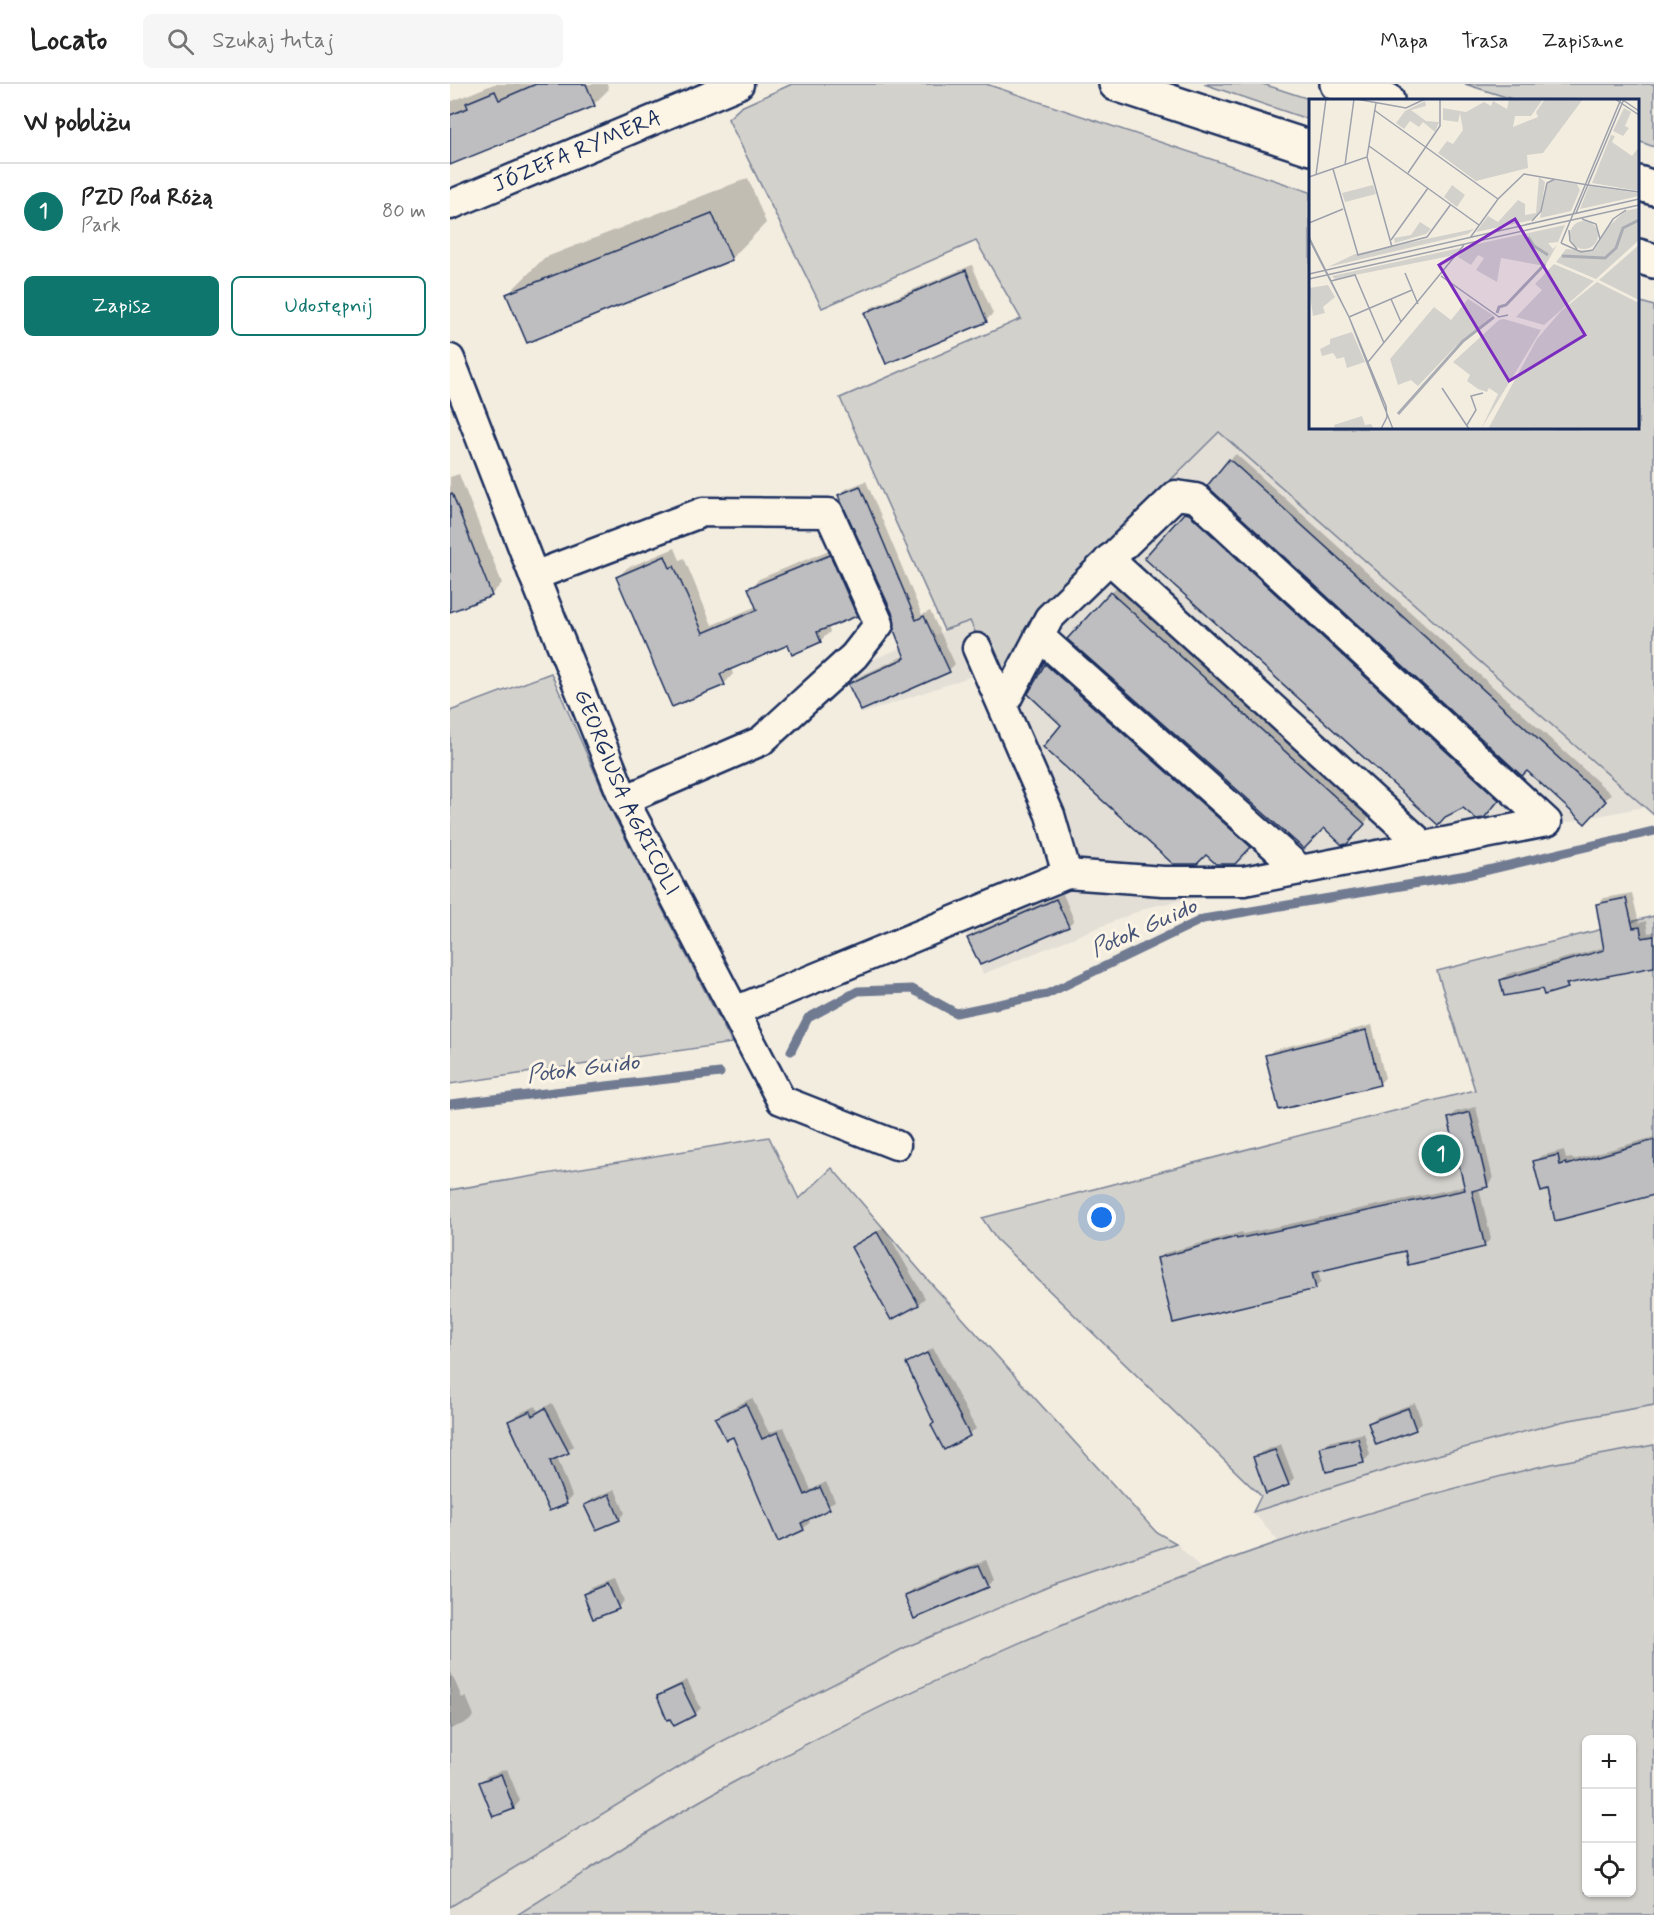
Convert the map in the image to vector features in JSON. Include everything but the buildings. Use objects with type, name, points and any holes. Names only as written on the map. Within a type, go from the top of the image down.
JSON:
[{"type":"main road","points":[[1116,84],[1309,147]]},
{"type":"main road","points":[[1337,84],[1384,99]]},
{"type":"main road","points":[[1639,183],[1654,188]]},
{"type":"main road","points":[[1639,256],[1654,261]]},
{"type":"street","name":"JÓZEFA RYMERA","points":[[450,205],[739,84]]},
{"type":"street","name":"GEORGIUSA AGRICOLI","points":[[450,359],[624,800],[781,1100],[896,1145]]},
{"type":"street","points":[[735,1011],[1067,873],[1163,881],[1244,881],[1547,822],[1196,498],[1176,495],[1049,618],[1003,706]]},
{"type":"street","points":[[534,576],[703,512],[829,513],[879,624],[854,656],[761,741],[624,800]]},
{"type":"street","points":[[1110,559],[1425,846]]},
{"type":"street","points":[[1040,636],[1301,870]]},
{"type":"street","points":[[977,648],[1050,816],[1067,873]]},
{"type":"shaded area","points":[[792,84],[986,84],[1309,192],[1309,429],[1639,429],[1639,301],[1654,306],[1654,815],[1219,432],[1070,580],[1000,685],[970,621],[944,630],[840,398],[1021,319],[976,241],[822,308],[728,119],[741,107]]},
{"type":"shaded area","points":[[1204,84],[1263,84],[1309,99],[1309,120]]},
{"type":"shaded area","points":[[1465,84],[1654,84],[1654,147],[1639,141],[1639,99],[1512,99]]},
{"type":"shaded area","points":[[1219,432],[1643,807],[1149,907],[983,974],[954,906],[1055,863],[972,676],[861,714],[843,671],[970,621],[1000,685],[1070,580]]},
{"type":"shaded area","points":[[551,673],[614,816],[732,1043],[450,1084],[450,711]]},
{"type":"shaded area","points":[[1654,916],[1654,1405],[1564,1421],[1408,1463],[1253,1512],[1261,1496],[996,1239],[982,1218],[1475,1090],[1437,971]]},
{"type":"shaded area","points":[[769,1137],[799,1199],[832,1168],[928,1280],[1156,1532],[1176,1543],[1055,1584],[904,1648],[715,1745],[450,1907],[450,1190]]},
{"type":"shaded area","points":[[1654,1405],[1654,1445],[1539,1467],[1345,1520],[1278,1541],[1253,1512],[1408,1463],[1564,1421]]},
{"type":"shaded area","points":[[1654,1445],[1654,1915],[517,1915],[652,1830],[734,1782],[927,1684],[1026,1640],[1126,1598],[1330,1525],[1433,1494],[1567,1461]]},
{"type":"shaded area","points":[[1176,1543],[1201,1569],[1074,1620],[929,1683],[732,1783],[517,1915],[450,1915],[450,1907],[715,1745],[904,1648],[1055,1584]]},
{"type":"waterway","name":"Potok Guido","points":[[791,1051],[808,1018],[858,991],[912,989],[956,1013],[1047,994],[1203,919],[1467,875],[1654,831]]},
{"type":"waterway","name":"Potok Guido","points":[[450,1104],[720,1073]]},
{"type":"place","name":"PZD Pod Różą","points":[[1441,1154]]}]
